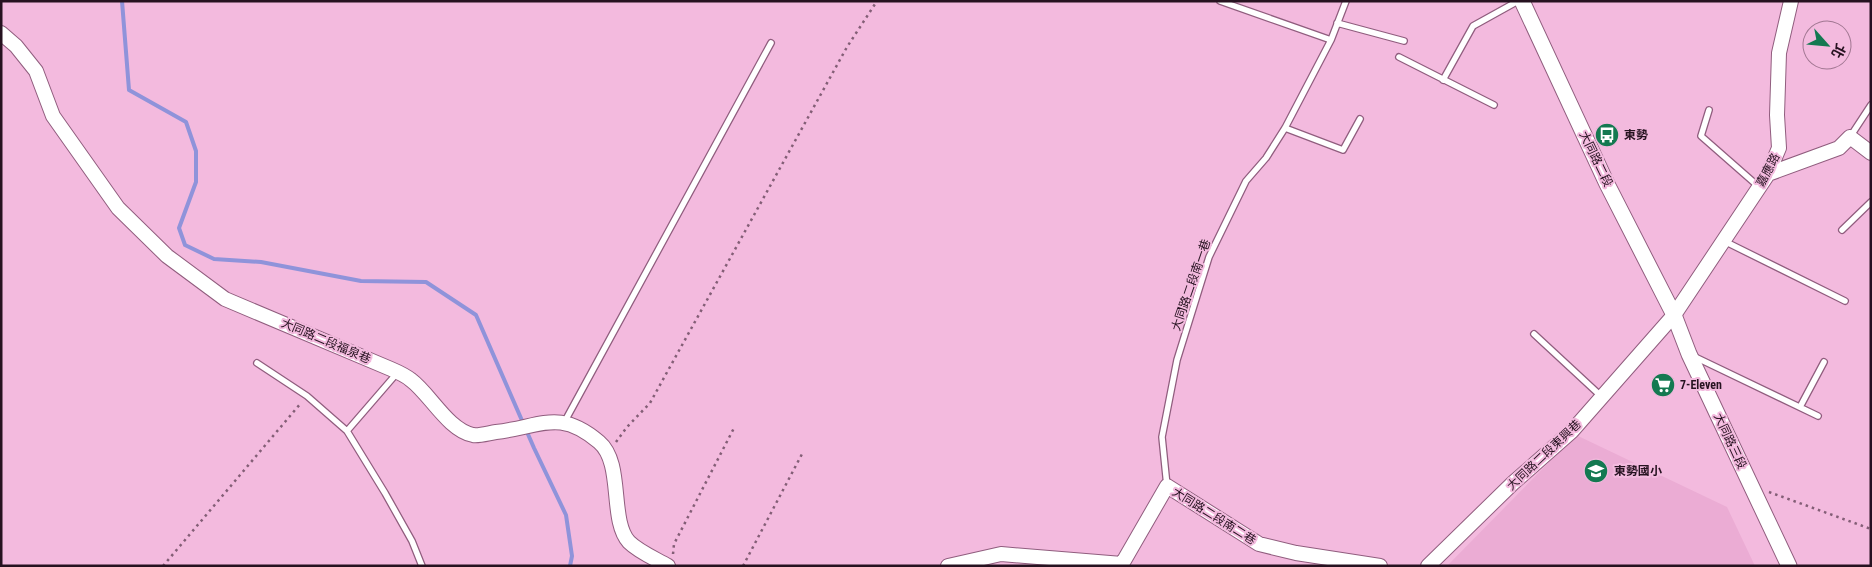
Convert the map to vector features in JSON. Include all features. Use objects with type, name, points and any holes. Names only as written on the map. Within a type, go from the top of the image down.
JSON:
[{"type":"main road","name":"大同路二段","points":[[1520,1],[1608,184],[1674,315]]},
{"type":"main road","name":"大同路三段","points":[[1674,315],[1689,354],[1789,566]]},
{"type":"street","name":"嘉應路","points":[[1674,315],[1722,240],[1760,187],[1779,148],[1777,115],[1780,53],[1792,1]]},
{"type":"street","name":"大同路二段福泉巷","points":[[1,33],[16,46],[36,72],[54,116],[118,208],[167,256],[225,299],[398,372],[412,380],[457,427],[473,435],[526,428],[553,421],[565,421]]},
{"type":"street","points":[[1768,174],[1839,148],[1850,137],[1871,153]]},
{"type":"street","name":"大同路二段東興巷","points":[[1428,566],[1513,483],[1572,431],[1674,315]]},
{"type":"street","points":[[565,421],[600,443],[612,465],[621,522],[629,541],[670,562]]},
{"type":"street","name":"大同路二段南二巷","points":[[1122,565],[1167,486],[1259,544],[1296,554],[1380,566]]},
{"type":"street","points":[[948,566],[1001,554],[1122,565]]},
{"type":"lane","points":[[1220,1],[1331,40]]},
{"type":"lane","name":"大同路二段南一巷","points":[[1167,486],[1162,437],[1177,360],[1203,273],[1246,180],[1266,158],[1285,128],[1331,40],[1346,1]]},
{"type":"lane","points":[[1443,80],[1473,26],[1520,1]]},
{"type":"lane","points":[[1337,23],[1404,41]]},
{"type":"lane","points":[[565,421],[771,43]]},
{"type":"lane","points":[[1398,57],[1494,105]]},
{"type":"lane","points":[[1850,137],[1871,105]]},
{"type":"lane","points":[[1709,110],[1701,136],[1760,187]]},
{"type":"lane","points":[[1285,128],[1343,150],[1360,119]]},
{"type":"lane","points":[[1842,230],[1871,202]]},
{"type":"lane","points":[[1722,240],[1845,301]]},
{"type":"lane","points":[[1534,334],[1602,397]]},
{"type":"lane","points":[[1689,354],[1818,416]]},
{"type":"lane","points":[[1800,407],[1824,362]]},
{"type":"lane","points":[[257,363],[307,396],[347,431],[386,492],[412,542],[422,566]]},
{"type":"lane","points":[[347,431],[398,372]]},
{"type":"path","points":[[607,456],[627,427],[650,403],[846,47],[877,1]]},
{"type":"path","points":[[163,566],[307,396]]},
{"type":"path","points":[[670,562],[674,544],[734,428]]},
{"type":"path","points":[[743,566],[802,454]]},
{"type":"path","points":[[1751,486],[1871,529]]},
{"type":"shaded area","name":"東勢國小","points":[[1576,435],[1727,507],[1755,566],[1447,566]]},
{"type":"waterway","points":[[122,1],[129,90],[186,122],[196,151],[196,182],[179,228],[185,245],[214,259],[261,262],[361,281],[426,282],[476,315],[534,448],[566,515],[572,556],[570,566]]},
{"type":"place","name":"東勢","points":[[1607,135]]},
{"type":"place","name":"7-Eleven","points":[[1663,385]]},
{"type":"place","name":"東勢國小","points":[[1596,471]]}]
